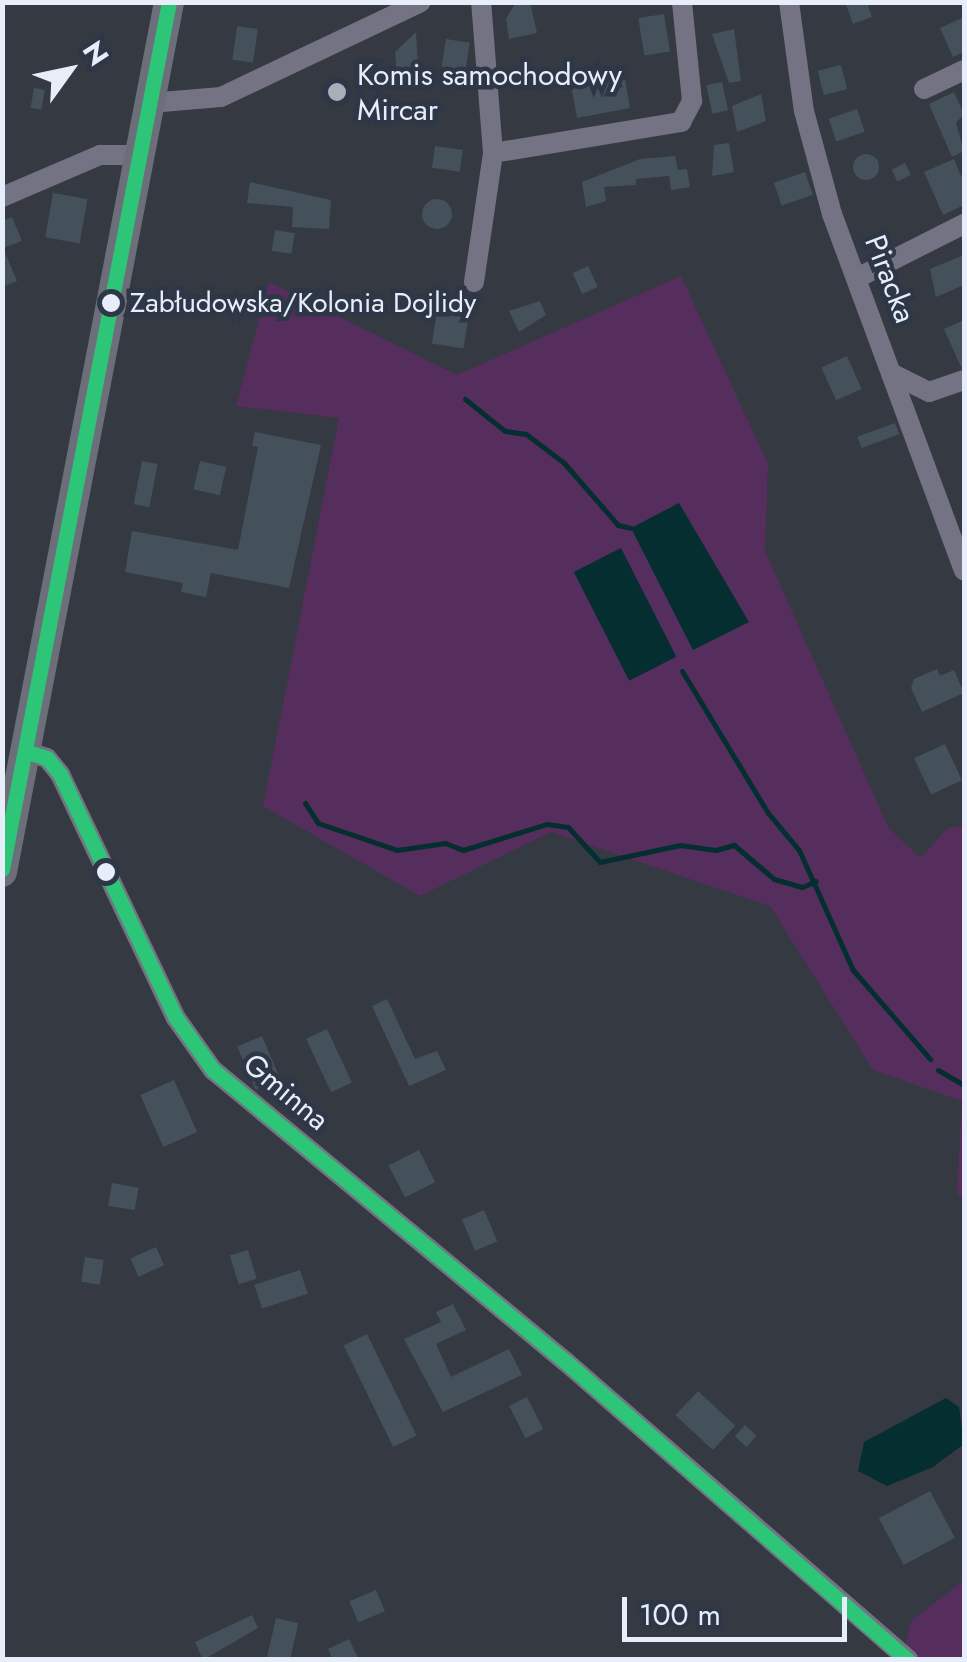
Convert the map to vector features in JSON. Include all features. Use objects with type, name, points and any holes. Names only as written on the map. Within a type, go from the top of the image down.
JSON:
[{"type":"highway","points":[[2,872],[168,2]]},
{"type":"street","points":[[150,103],[221,97],[421,2]]},
{"type":"street","points":[[474,282],[493,153],[481,2]]},
{"type":"street","points":[[493,153],[681,122],[692,101],[682,2]]},
{"type":"street","name":"Piracka","points":[[790,2],[804,111],[832,214],[860,277],[962,555]]},
{"type":"street","points":[[924,89],[964,70]]},
{"type":"street","points":[[2,197],[100,155],[141,155]]},
{"type":"street","points":[[860,277],[964,224]]},
{"type":"street","points":[[893,374],[929,392],[964,380]]},
{"type":"street","name":"Gminna","points":[[25,750],[47,758],[60,774],[176,1018],[213,1070],[612,1402],[910,1660]]},
{"type":"shaded area","points":[[681,276],[768,464],[765,551],[888,827],[920,858],[949,827],[964,827],[964,1198],[957,1194],[962,1101],[873,1070],[770,906],[551,832],[420,896],[263,806],[339,418],[236,406],[269,282],[457,375]]},
{"type":"shaded area","points":[[679,503],[749,622],[693,650],[631,528]]},
{"type":"shaded area","points":[[621,548],[676,657],[629,681],[574,572]]},
{"type":"shaded area","points":[[946,1398],[959,1407],[964,1444],[933,1467],[887,1486],[858,1471],[864,1442]]},
{"type":"shaded area","points":[[964,1580],[964,1659],[902,1660],[911,1621]]},
{"type":"building","points":[[516,2],[530,2],[537,33],[509,39],[506,19]]},
{"type":"building","points":[[845,2],[867,2],[872,17],[853,24]]},
{"type":"building","points":[[664,14],[670,52],[644,56],[638,18]]},
{"type":"building","points":[[964,17],[964,52],[953,57],[940,28]]},
{"type":"building","points":[[237,26],[258,29],[253,63],[232,60]]},
{"type":"building","points":[[734,29],[741,81],[729,83],[712,34]]},
{"type":"building","points":[[416,32],[419,79],[409,90],[397,78],[395,52]]},
{"type":"building","points":[[446,39],[470,43],[465,70],[442,67]]},
{"type":"building","points":[[841,65],[847,89],[824,95],[818,71]]},
{"type":"building","points":[[583,66],[586,86],[625,80],[630,108],[577,118],[568,68]]},
{"type":"building","points":[[722,82],[728,110],[712,114],[706,85]]},
{"type":"building","points":[[34,88],[45,90],[41,110],[31,108]]},
{"type":"building","points":[[954,92],[964,114],[956,123],[964,151],[952,157],[929,104]]},
{"type":"building","points":[[761,94],[766,121],[737,132],[732,106]]},
{"type":"building","points":[[857,109],[865,132],[836,141],[829,119]]},
{"type":"building","points":[[729,143],[734,172],[712,176],[714,145]]},
{"type":"building","points":[[435,146],[463,150],[460,172],[432,168]]},
{"type":"building","points":[[866,154],[875,158],[879,167],[875,176],[866,180],[857,176],[853,167],[857,158]]},
{"type":"building","points":[[675,156],[678,170],[687,169],[690,187],[671,190],[669,176],[636,179],[636,185],[604,187],[606,201],[586,207],[582,182],[640,159]]},
{"type":"building","points":[[954,159],[964,183],[964,205],[943,215],[924,172]]},
{"type":"building","points":[[905,163],[911,175],[898,181],[892,170]]},
{"type":"building","points":[[805,172],[813,195],[782,205],[774,183]]},
{"type":"building","points":[[250,182],[331,200],[329,229],[292,227],[293,207],[247,203]]},
{"type":"building","points":[[53,193],[87,199],[80,243],[45,237]]},
{"type":"building","points":[[437,199],[448,203],[452,214],[448,225],[437,229],[426,225],[422,214],[426,203]]},
{"type":"building","points":[[12,217],[22,241],[3,248],[17,281],[2,287],[2,221]]},
{"type":"building","points":[[275,230],[295,233],[291,254],[272,251]]},
{"type":"building","points":[[964,255],[964,285],[936,297],[930,269]]},
{"type":"building","points":[[588,266],[598,287],[582,294],[573,273]]},
{"type":"building","points":[[540,301],[546,315],[519,332],[509,311]]},
{"type":"building","points":[[437,311],[469,316],[463,349],[432,344]]},
{"type":"building","points":[[964,320],[964,367],[961,367],[944,329]]},
{"type":"building","points":[[847,356],[862,389],[836,400],[821,367]]},
{"type":"building","points":[[895,423],[899,434],[862,448],[857,437]]},
{"type":"building","points":[[255,432],[321,445],[289,588],[211,573],[206,597],[181,592],[183,583],[125,572],[132,531],[238,550],[258,447],[252,446]]},
{"type":"building","points":[[142,461],[158,464],[149,507],[134,504]]},
{"type":"building","points":[[200,461],[226,467],[220,495],[193,489]]},
{"type":"building","points":[[937,669],[940,676],[954,670],[964,693],[922,712],[911,688],[914,679]]},
{"type":"building","points":[[945,744],[962,780],[931,795],[914,758]]},
{"type":"building","points":[[387,999],[415,1059],[437,1051],[446,1070],[409,1086],[372,1006]]},
{"type":"building","points":[[327,1029],[352,1082],[331,1092],[306,1039]]},
{"type":"building","points":[[262,1036],[280,1079],[256,1090],[237,1047]]},
{"type":"building","points":[[174,1080],[197,1132],[163,1147],[140,1095]]},
{"type":"building","points":[[419,1150],[435,1182],[405,1198],[389,1165]]},
{"type":"building","points":[[112,1183],[139,1188],[135,1210],[108,1206]]},
{"type":"building","points":[[484,1210],[497,1241],[475,1251],[462,1219]]},
{"type":"building","points":[[156,1247],[164,1265],[139,1277],[130,1258]]},
{"type":"building","points":[[248,1250],[257,1279],[239,1284],[230,1256]]},
{"type":"building","points":[[85,1257],[104,1260],[100,1285],[81,1282]]},
{"type":"building","points":[[300,1270],[308,1294],[262,1309],[254,1285]]},
{"type":"building","points":[[453,1304],[466,1330],[436,1344],[451,1377],[509,1349],[522,1375],[443,1412],[404,1339],[441,1322],[436,1312]]},
{"type":"building","points":[[367,1334],[417,1436],[393,1447],[344,1345]]},
{"type":"building","points":[[698,1391],[735,1426],[713,1450],[675,1415]]},
{"type":"building","points":[[527,1397],[543,1429],[526,1438],[509,1406]]},
{"type":"building","points":[[745,1425],[757,1436],[746,1447],[735,1436]]},
{"type":"building","points":[[930,1491],[955,1538],[904,1565],[879,1518]]},
{"type":"building","points":[[376,1590],[385,1611],[358,1623],[349,1601]]},
{"type":"building","points":[[252,1615],[258,1628],[203,1660],[195,1642]]},
{"type":"building","points":[[276,1618],[298,1623],[290,1660],[266,1660]]},
{"type":"building","points":[[349,1639],[359,1660],[333,1660],[328,1649]]},
{"type":"waterway","points":[[465,399],[505,431],[526,434],[564,463],[618,525],[631,528]]},
{"type":"waterway","points":[[682,671],[768,813],[799,850],[853,970],[930,1059]]},
{"type":"waterway","points":[[305,803],[318,823],[397,850],[445,843],[463,850],[547,824],[568,827],[600,862],[680,845],[716,850],[734,845],[774,879],[802,887],[816,881]]},
{"type":"waterway","points":[[938,1070],[964,1085]]},
{"type":"transit line","points":[[2,869],[169,2]]},
{"type":"transit line","points":[[25,751],[47,758],[60,774],[176,1018],[213,1070],[566,1362],[908,1660]]},
{"type":"place","name":"Komis samochodowy Mircar","points":[[337,92]]},
{"type":"place","name":"Zabłudowska/Kolonia Dojlidy","points":[[111,303]]}]
